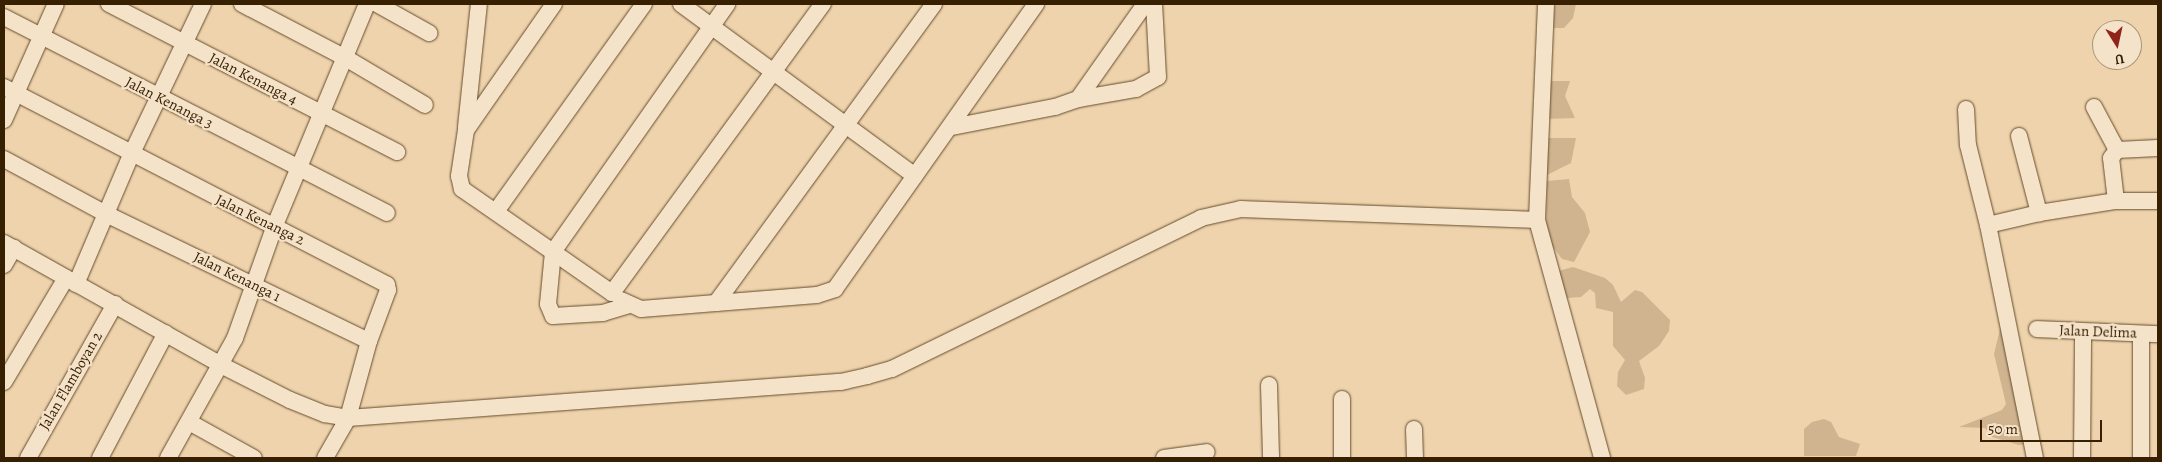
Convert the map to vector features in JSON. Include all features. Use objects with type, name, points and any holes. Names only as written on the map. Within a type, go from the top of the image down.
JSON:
[{"type":"street","points":[[4,120],[10,91],[42,38],[56,4]]},
{"type":"street","name":"Jalan Kenanga 4","points":[[109,4],[397,152]]},
{"type":"street","points":[[4,382],[71,281],[106,214],[132,155],[186,45],[203,4]]},
{"type":"street","points":[[242,4],[344,57],[425,105]]},
{"type":"street","points":[[168,458],[221,365],[298,168],[367,4]]},
{"type":"street","points":[[376,4],[429,33]]},
{"type":"street","points":[[478,4],[460,183],[462,189],[497,210],[629,306]]},
{"type":"street","points":[[466,130],[554,4]]},
{"type":"street","points":[[497,210],[644,4]]},
{"type":"street","points":[[681,4],[915,176]]},
{"type":"street","points":[[727,4],[553,252],[548,304],[553,316],[603,313],[629,306],[660,309],[830,292],[839,285],[915,176],[952,127],[1036,4]]},
{"type":"street","points":[[612,293],[774,74],[823,4]]},
{"type":"street","points":[[716,303],[934,4]]},
{"type":"street","points":[[1078,99],[1145,4]]},
{"type":"street","points":[[952,127],[1055,107],[1078,99],[1136,89],[1158,77],[1154,4]]},
{"type":"street","points":[[1546,4],[1537,220],[1602,458]]},
{"type":"street","name":"Jalan Kenanga 3","points":[[4,17],[160,99],[387,213]]},
{"type":"street","name":"Jalan Kenanga 2","points":[[10,91],[221,202],[275,225],[388,287],[368,341]]},
{"type":"street","points":[[2094,107],[2117,150]]},
{"type":"street","points":[[1966,109],[1968,144],[1988,224],[2035,458]]},
{"type":"street","points":[[2019,136],[2039,213]]},
{"type":"street","points":[[2116,201],[2110,158],[2117,150],[2158,148]]},
{"type":"street","name":"Jalan Kenanga 1","points":[[4,159],[106,214],[368,341]]},
{"type":"street","points":[[1988,224],[2039,213],[2116,201],[2158,200]]},
{"type":"street","points":[[4,265],[9,245],[221,365],[290,400],[325,414],[348,418],[841,382],[868,376],[892,369],[1193,222],[1240,209],[1537,220]]},
{"type":"street","name":"Jalan Flamboyan 2","points":[[28,458],[115,304]]},
{"type":"street","name":"Jalan Delima","points":[[2037,329],[2158,334]]},
{"type":"street","points":[[2082,458],[2083,332]]},
{"type":"street","points":[[100,458],[166,333]]},
{"type":"street","points":[[2141,334],[2141,458]]},
{"type":"street","points":[[325,458],[348,418],[368,341]]},
{"type":"street","points":[[1269,385],[1272,458]]},
{"type":"street","points":[[1342,399],[1342,458]]},
{"type":"street","points":[[189,422],[254,458]]},
{"type":"street","points":[[1414,428],[1415,458]]},
{"type":"street","points":[[1164,458],[1207,452]]},
{"type":"shaded area","points":[[1555,4],[1576,4],[1573,18],[1564,28],[1553,28]]},
{"type":"shaded area","points":[[1548,81],[1570,81],[1565,96],[1575,118],[1546,119]]},
{"type":"shaded area","points":[[1546,138],[1576,138],[1571,163],[1545,176]]},
{"type":"shaded area","points":[[1569,179],[1572,197],[1585,213],[1590,232],[1574,262],[1562,259],[1553,247],[1546,228],[1547,181]]},
{"type":"shaded area","points":[[1573,267],[1605,278],[1613,285],[1621,302],[1635,290],[1642,292],[1670,320],[1669,331],[1659,346],[1639,361],[1645,378],[1644,389],[1626,395],[1617,386],[1618,372],[1625,360],[1613,346],[1613,312],[1596,308],[1595,293],[1590,289],[1581,297],[1567,298],[1558,285],[1558,271]]},
{"type":"shaded area","points":[[2001,325],[2028,444],[2019,445],[1992,437],[1985,428],[1959,427],[2002,410],[2006,404],[1994,354]]},
{"type":"shaded area","points":[[1824,419],[1831,422],[1839,437],[1860,444],[1856,456],[1804,456],[1804,429],[1812,422]]}]
